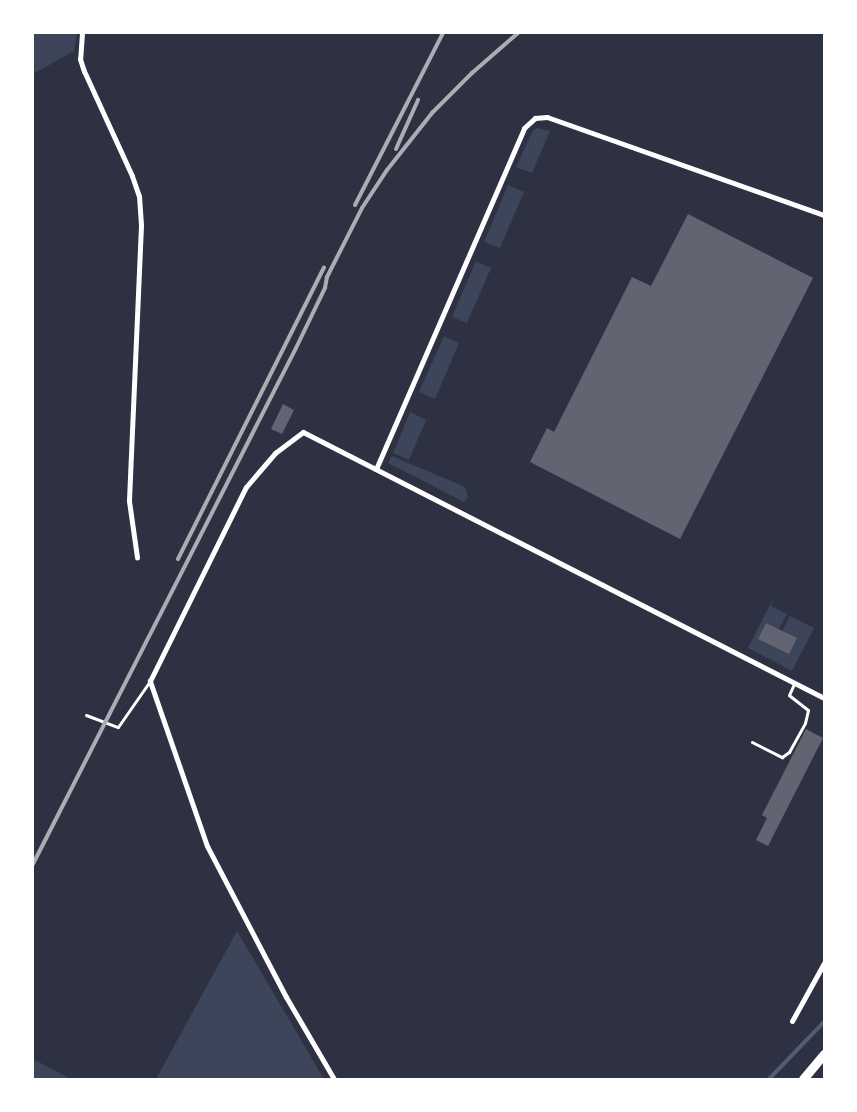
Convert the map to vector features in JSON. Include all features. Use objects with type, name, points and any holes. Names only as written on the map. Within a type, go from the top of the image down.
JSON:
[{"type":"highway","points":[[803,1079],[824,1054]]},
{"type":"street","points":[[82,33],[80,59],[84,71],[139,196],[141,225],[129,501],[137,557]]},
{"type":"street","points":[[376,469],[524,128],[535,118],[547,117],[824,215]]},
{"type":"street","points":[[334,1079],[286,996],[207,846],[150,681],[246,487],[275,453],[303,432],[824,698]]},
{"type":"street","points":[[792,1021],[824,963]]},
{"type":"lane","points":[[86,715],[118,727],[150,681]]},
{"type":"lane","points":[[752,742],[783,757],[789,752],[805,723],[808,710],[789,695],[795,683]]},
{"type":"shaded area","points":[[33,33],[77,33],[74,51],[33,74]]},
{"type":"shaded area","points":[[537,128],[550,131],[532,173],[516,167],[532,132]]},
{"type":"shaded area","points":[[508,185],[524,192],[500,248],[484,242]]},
{"type":"shaded area","points":[[476,261],[491,268],[467,323],[452,317]]},
{"type":"shaded area","points":[[444,336],[459,343],[435,399],[419,392]]},
{"type":"shaded area","points":[[410,412],[426,420],[409,460],[393,453]]},
{"type":"shaded area","points":[[392,456],[465,487],[468,498],[464,502],[388,463]]},
{"type":"shaded area","points":[[774,597],[771,606],[787,614],[779,629],[766,623],[782,631],[790,616],[814,628],[792,671],[748,648]]},
{"type":"shaded area","points":[[237,931],[324,1079],[156,1079]]},
{"type":"shaded area","points":[[33,1059],[71,1079],[33,1079]]},
{"type":"building","points":[[688,214],[813,278],[680,539],[530,462],[547,428],[554,432],[632,277],[651,286]]},
{"type":"building","points":[[283,404],[294,410],[282,434],[271,429]]},
{"type":"building","points":[[766,623],[797,638],[789,654],[758,639]]},
{"type":"building","points":[[806,729],[823,738],[768,846],[756,840],[767,818],[762,815]]},
{"type":"waterway","points":[[769,1079],[824,1022]]},
{"type":"railway","points":[[355,205],[443,33]]},
{"type":"railway","points":[[33,864],[296,348],[325,288],[327,277],[362,208],[387,170],[432,113],[472,73],[518,33]]},
{"type":"railway","points":[[396,149],[418,100]]},
{"type":"railway","points":[[178,559],[324,267]]}]
